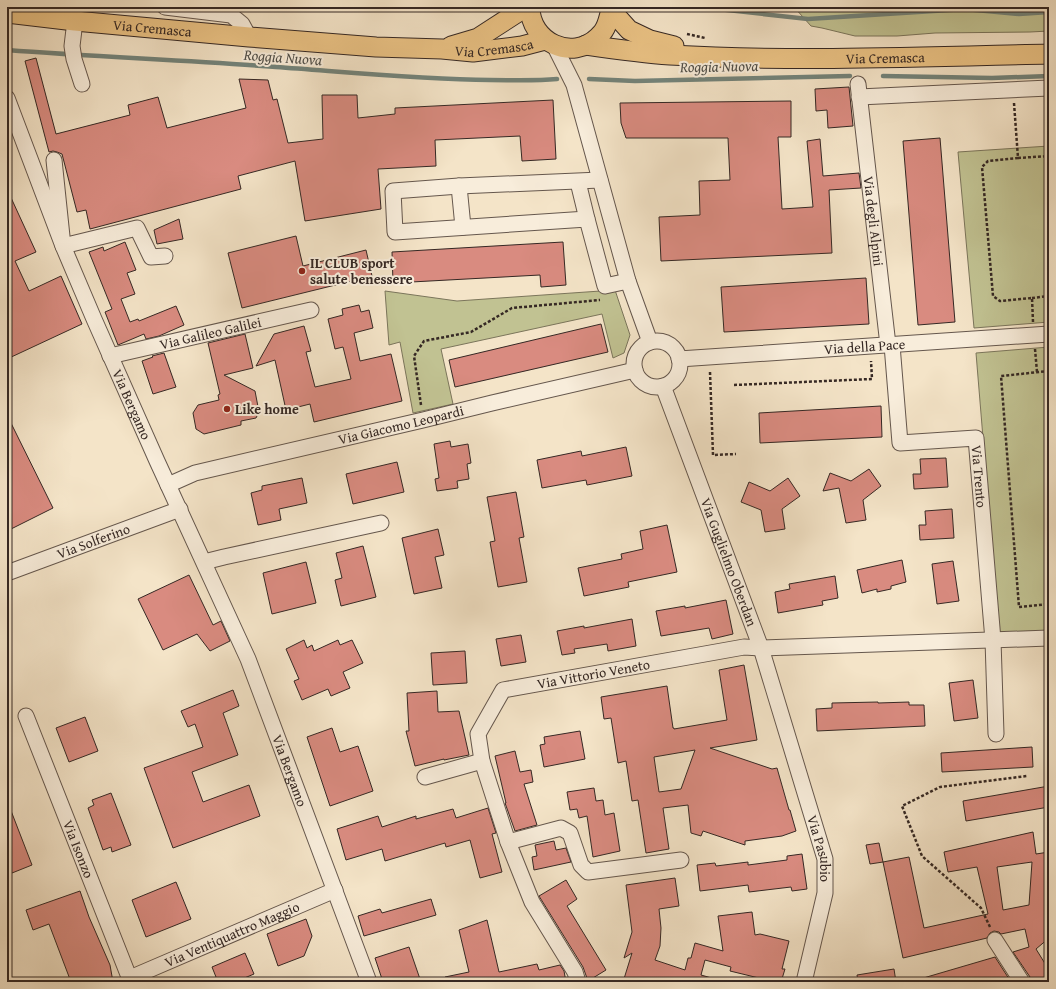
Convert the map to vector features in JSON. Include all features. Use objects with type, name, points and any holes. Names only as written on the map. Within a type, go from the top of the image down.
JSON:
[{"type":"main road","name":"Via Cremasca","points":[[442,49],[478,38],[526,7]]},
{"type":"main road","name":"Via Cremasca","points":[[530,7],[532,21],[536,29],[550,42],[562,48],[580,47],[722,58],[859,59],[1049,54]]},
{"type":"main road","name":"Via Cremasca","points":[[580,47],[592,42],[604,30],[611,8]]},
{"type":"main road","name":"Via Cremasca","points":[[611,8],[629,30],[650,40],[722,58]]},
{"type":"main road","name":"Via Cremasca","points":[[7,13],[75,21],[376,47],[442,49],[473,52],[550,42]]},
{"type":"street","name":"Via Cremasca","points":[[166,7],[231,15],[242,24],[249,37]]},
{"type":"street","points":[[75,21],[73,53],[82,84]]},
{"type":"street","points":[[550,42],[574,85],[628,281],[650,342]]},
{"type":"street","points":[[574,85],[580,47]]},
{"type":"street","name":"Via degli Alpini","points":[[890,345],[858,91],[949,92],[1049,88]]},
{"type":"street","name":"Via Bergamo","points":[[7,98],[63,246],[110,356],[248,659],[369,982]]},
{"type":"street","name":"Via Bergamo","points":[[54,160],[63,246]]},
{"type":"street","points":[[587,219],[395,232],[393,191],[459,186],[600,180]]},
{"type":"street","points":[[578,182],[605,286],[628,281]]},
{"type":"street","points":[[459,186],[463,227]]},
{"type":"street","points":[[63,246],[137,228],[151,257],[165,256]]},
{"type":"street","name":"Via Galileo Galilei","points":[[110,356],[311,310]]},
{"type":"street","name":"Via della Pace","points":[[679,359],[1042,334]]},
{"type":"street","points":[[654,341],[669,344],[674,349],[679,359],[679,371],[676,378],[663,386],[651,386],[644,383],[638,378],[635,370],[634,363],[637,353],[641,348],[654,341]]},
{"type":"street","name":"Via Trento","points":[[890,345],[900,443],[976,438],[993,640],[996,734]]},
{"type":"street","name":"Via Giacomo Leopardi","points":[[168,485],[195,473],[635,370]]},
{"type":"street","name":"Via Guglielmo Oberdan","points":[[663,386],[761,648],[788,740]]},
{"type":"street","name":"Via Solferino","points":[[7,574],[180,509]]},
{"type":"street","points":[[204,562],[381,523]]},
{"type":"street","points":[[761,648],[1049,638]]},
{"type":"street","name":"Via Vittorio Veneto","points":[[578,982],[575,972],[532,902],[508,842],[482,761],[478,734],[503,690],[744,647],[761,648]]},
{"type":"street","name":"Via Isonzo","points":[[26,716],[130,980]]},
{"type":"street","name":"Via Pasubio","points":[[788,740],[825,859],[825,893],[804,982]]},
{"type":"street","points":[[426,777],[482,761]]},
{"type":"street","points":[[508,842],[560,828],[570,833],[581,865],[588,872],[681,860]]},
{"type":"street","name":"Via Ventiquattro Maggio","points":[[130,980],[335,890]]},
{"type":"street","points":[[995,940],[1022,982]]},
{"type":"path","points":[[1013,89],[1018,158]]},
{"type":"path","points":[[1049,156],[988,161],[982,167],[993,296],[1000,301],[1049,296]]},
{"type":"path","points":[[1032,298],[1042,334],[1037,372]]},
{"type":"path","points":[[423,420],[414,356],[424,341],[471,332],[512,308],[603,300]]},
{"type":"path","points":[[709,357],[713,455],[736,454]]},
{"type":"path","points":[[734,385],[872,379],[871,358]]},
{"type":"path","points":[[1049,371],[1001,376],[1019,607],[1049,604]]},
{"type":"path","points":[[995,940],[981,908],[922,856],[902,806],[940,787],[1026,776]]},
{"type":"green space","points":[[794,7],[1049,7],[1049,31],[855,36],[811,26]]},
{"type":"green space","points":[[1049,146],[1049,322],[974,328],[958,152]]},
{"type":"green space","points":[[615,290],[630,335],[624,353],[613,358],[602,314],[441,349],[453,404],[413,413],[400,342],[389,345],[385,291],[457,301]]},
{"type":"green space","points":[[1049,347],[1049,631],[999,632],[976,353]]},
{"type":"building","points":[[36,58],[56,134],[130,115],[128,105],[158,97],[167,128],[246,108],[239,79],[268,80],[273,100],[277,99],[288,143],[323,139],[322,95],[357,95],[358,118],[395,114],[395,108],[553,100],[556,159],[522,161],[520,136],[435,140],[436,166],[378,169],[381,209],[305,221],[295,161],[238,176],[241,189],[90,229],[86,210],[77,212],[62,154],[53,151],[49,152],[25,61]]},
{"type":"building","points":[[849,87],[853,126],[828,128],[827,110],[816,111],[815,89]]},
{"type":"building","points":[[791,101],[791,137],[778,137],[782,209],[813,207],[807,141],[820,139],[823,176],[859,173],[861,188],[829,190],[832,253],[661,261],[659,217],[700,215],[699,181],[730,180],[728,138],[626,138],[621,123],[620,103]]},
{"type":"building","points":[[940,138],[955,322],[918,325],[903,141]]},
{"type":"building","points":[[7,189],[36,252],[15,261],[29,291],[61,276],[82,324],[7,359]]},
{"type":"building","points":[[179,219],[183,239],[157,244],[154,230]]},
{"type":"building","name":"IL CLUB sport salute benessere","points":[[296,236],[303,266],[366,250],[372,276],[242,308],[228,253]]},
{"type":"building","points":[[125,242],[136,270],[127,273],[135,294],[121,299],[130,322],[138,319],[139,321],[176,306],[184,325],[159,336],[146,339],[144,334],[118,345],[105,312],[112,309],[89,252],[103,247],[104,251]]},
{"type":"building","points":[[563,242],[566,285],[541,287],[540,275],[393,283],[392,252]]},
{"type":"building","points":[[866,278],[869,324],[724,332],[721,287]]},
{"type":"building","points":[[359,305],[361,312],[369,310],[373,328],[354,333],[360,361],[391,354],[402,401],[314,422],[310,404],[286,410],[275,360],[256,366],[274,334],[304,326],[311,351],[306,352],[315,387],[351,379],[343,347],[335,349],[328,319],[343,315],[342,309]]},
{"type":"building","points":[[601,324],[608,352],[455,387],[449,360]]},
{"type":"building","points":[[245,334],[253,368],[224,375],[255,391],[259,412],[256,418],[241,421],[241,425],[204,434],[196,429],[193,413],[198,405],[219,400],[218,395],[220,394],[208,343]]},
{"type":"building","points":[[164,353],[176,387],[153,394],[142,361],[153,357],[152,356]]},
{"type":"building","points":[[881,406],[882,437],[760,443],[759,413]]},
{"type":"building","points":[[7,415],[53,508],[7,531]]},
{"type":"building","points":[[450,441],[451,447],[468,444],[471,463],[467,464],[469,479],[457,481],[458,488],[437,491],[435,479],[439,478],[434,444]]},
{"type":"building","points":[[626,447],[632,476],[587,485],[586,480],[542,488],[537,460],[581,451],[582,456]]},
{"type":"building","points":[[946,458],[948,487],[914,489],[913,474],[921,474],[920,459]]},
{"type":"building","points":[[397,462],[404,492],[353,504],[346,474]]},
{"type":"building","points":[[869,469],[881,486],[863,500],[866,520],[846,523],[839,488],[823,491],[830,473],[851,481]]},
{"type":"building","points":[[302,478],[307,503],[279,509],[281,520],[258,525],[251,493],[262,490],[262,486]]},
{"type":"building","points":[[788,478],[800,496],[782,509],[785,529],[765,532],[761,510],[741,502],[749,482],[770,491]]},
{"type":"building","points":[[516,492],[524,537],[519,538],[527,582],[498,587],[490,542],[495,541],[487,497]]},
{"type":"building","points":[[952,509],[954,538],[920,540],[919,525],[926,525],[925,511]]},
{"type":"building","points":[[667,525],[677,572],[628,582],[629,587],[584,596],[578,568],[622,559],[621,554],[643,549],[640,531]]},
{"type":"building","points":[[438,529],[444,555],[435,557],[442,588],[414,594],[402,538]]},
{"type":"building","points":[[363,546],[376,597],[341,606],[335,580],[342,578],[336,553]]},
{"type":"building","points":[[902,560],[906,582],[891,586],[891,589],[877,592],[877,589],[862,593],[857,570]]},
{"type":"building","points":[[953,561],[959,601],[937,604],[932,564]]},
{"type":"building","points":[[306,562],[316,603],[272,614],[263,573]]},
{"type":"building","points":[[189,575],[213,625],[221,621],[230,641],[210,651],[197,634],[163,650],[138,599]]},
{"type":"building","points":[[835,576],[838,598],[822,601],[823,605],[778,613],[775,592],[790,589],[789,584]]},
{"type":"building","points":[[726,600],[733,634],[712,639],[709,628],[661,636],[656,611],[685,606],[685,608]]},
{"type":"building","points":[[632,619],[636,646],[608,651],[607,644],[574,649],[575,653],[562,655],[557,631],[584,626],[584,628]]},
{"type":"building","points":[[521,635],[526,662],[501,666],[496,639]]},
{"type":"building","points":[[304,640],[307,648],[312,645],[314,651],[338,640],[340,645],[352,640],[363,663],[343,672],[350,688],[331,696],[328,689],[302,700],[294,681],[299,679],[286,649]]},
{"type":"building","points":[[465,651],[467,683],[433,685],[431,653]]},
{"type":"building","points":[[744,665],[757,740],[710,748],[772,769],[777,768],[796,831],[782,836],[745,841],[745,845],[703,831],[701,836],[691,833],[688,805],[663,808],[669,849],[646,853],[638,800],[632,801],[626,761],[618,763],[611,718],[604,719],[601,697],[667,686],[674,729],[727,720],[719,670]],"holes":[[[695,750],[681,789],[659,792],[654,757]]]},
{"type":"building","points":[[973,680],[978,718],[954,721],[949,683]]},
{"type":"building","points":[[233,690],[239,706],[223,713],[238,755],[192,772],[203,802],[249,785],[260,816],[173,848],[144,768],[203,747],[195,724],[188,727],[181,711]]},
{"type":"building","points":[[437,691],[438,712],[459,711],[469,755],[415,766],[406,731],[409,731],[407,693]]},
{"type":"building","points":[[909,702],[909,705],[924,705],[925,726],[817,731],[816,709],[832,708],[832,703]]},
{"type":"building","points":[[85,717],[98,751],[69,762],[56,728]]},
{"type":"building","points":[[332,728],[340,752],[358,746],[373,791],[330,806],[307,737]]},
{"type":"building","points":[[580,731],[585,759],[544,767],[540,745],[545,744],[544,737]]},
{"type":"building","points":[[1032,747],[1033,767],[942,772],[941,753]]},
{"type":"building","points":[[515,751],[520,772],[531,770],[533,782],[524,784],[537,825],[515,831],[505,803],[495,756]]},
{"type":"building","points":[[1049,786],[1049,807],[966,821],[963,801]]},
{"type":"building","points":[[594,788],[596,801],[603,800],[605,815],[614,813],[620,851],[593,857],[587,816],[579,818],[577,809],[570,810],[567,792]]},
{"type":"building","points":[[111,793],[131,845],[112,852],[111,847],[103,850],[88,808],[94,805],[92,800]]},
{"type":"building","points":[[7,803],[32,865],[7,875]]},
{"type":"building","points":[[488,808],[496,833],[492,834],[502,872],[480,878],[470,840],[446,847],[445,843],[385,861],[382,849],[346,860],[337,829],[378,816],[382,827],[416,816],[416,819],[453,809],[456,818]]},
{"type":"building","points":[[1033,832],[1036,854],[1049,852],[1049,938],[1036,949],[1049,970],[1049,982],[1031,982],[1030,977],[1013,952],[1029,947],[1025,929],[1001,934],[994,931],[990,933],[987,938],[903,958],[883,862],[909,857],[924,928],[988,914],[977,867],[948,872],[944,852]],"holes":[[[1032,862],[1029,905],[1003,910],[997,867]]]},
{"type":"building","points":[[554,841],[556,850],[566,848],[571,862],[534,870],[532,857],[537,856],[535,845]]},
{"type":"building","points":[[879,843],[883,862],[870,864],[866,845]]},
{"type":"building","points":[[802,854],[807,889],[792,891],[791,887],[749,892],[748,885],[700,891],[697,865],[715,863],[716,866],[748,862],[748,865],[787,860],[787,856]]},
{"type":"building","points":[[675,878],[679,906],[659,909],[661,928],[660,946],[655,960],[685,970],[688,958],[691,958],[695,943],[723,951],[718,916],[752,912],[755,935],[760,934],[789,941],[782,969],[785,969],[781,982],[762,982],[763,979],[730,971],[731,967],[705,960],[701,975],[715,979],[715,982],[623,982],[632,953],[624,958],[632,932],[626,885]]},
{"type":"building","points":[[566,880],[577,899],[567,906],[606,970],[588,981],[583,967],[539,896]]},
{"type":"building","points":[[176,882],[191,919],[146,937],[132,900]]},
{"type":"building","points":[[80,891],[89,917],[110,965],[113,982],[71,982],[49,924],[33,930],[26,910]]},
{"type":"building","points":[[431,899],[436,915],[364,936],[358,916],[380,909],[382,913]]},
{"type":"building","points":[[306,919],[312,936],[304,956],[278,966],[267,934]]},
{"type":"building","points":[[487,920],[499,972],[537,964],[539,970],[560,965],[564,971],[566,982],[445,982],[445,977],[469,972],[459,930]]},
{"type":"building","points":[[409,947],[421,982],[383,982],[375,958]]},
{"type":"building","points":[[245,953],[254,974],[235,982],[218,982],[212,967]]},
{"type":"building","points":[[995,957],[1011,982],[920,982],[920,979]]},
{"type":"building","points":[[894,969],[896,982],[858,982],[857,975]]},
{"type":"waterway","points":[[700,7],[808,19],[965,9],[1019,14],[1049,12]]},
{"type":"waterway","name":"Roggia Nuova","points":[[7,50],[437,78],[516,80],[557,79]]},
{"type":"waterway","name":"Roggia Nuova","points":[[589,79],[635,81],[850,76]]},
{"type":"waterway","name":"Roggia Nuova","points":[[883,76],[992,78],[1049,76]]},
{"type":"place","name":"IL CLUB sport salute benessere","points":[[302,271]]},
{"type":"place","name":"Like home","points":[[227,409]]}]
